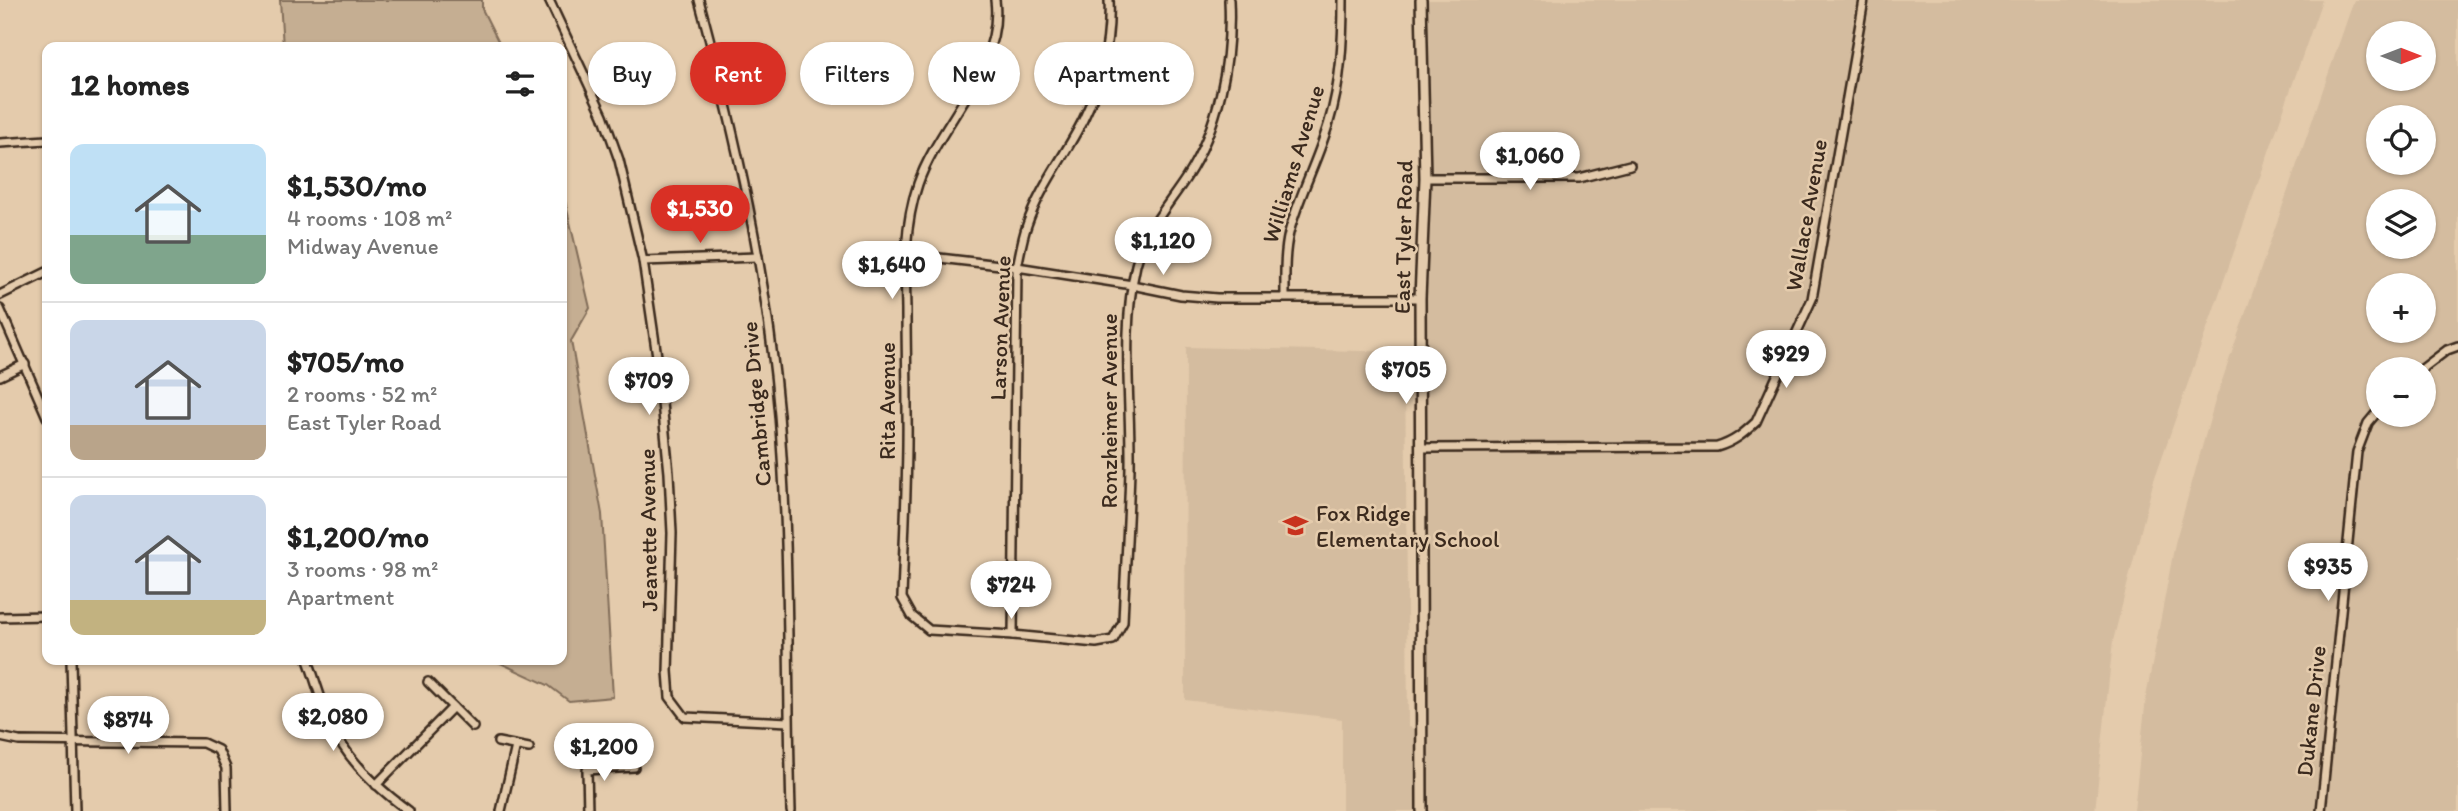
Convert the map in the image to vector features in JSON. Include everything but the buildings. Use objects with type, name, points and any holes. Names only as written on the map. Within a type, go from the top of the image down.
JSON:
[{"type":"street","name":"Jeanette Avenue","points":[[549,0],[603,115],[619,160],[643,261],[658,363],[669,473],[672,533],[668,671],[670,697],[685,717],[788,722]]},
{"type":"street","name":"Cambridge Drive","points":[[699,0],[710,42]]},
{"type":"street","name":"Rita Avenue","points":[[995,0],[995,26],[990,49],[981,71],[940,136],[918,184],[910,215],[905,254],[907,417],[902,598],[912,617],[929,630],[1013,635]]},
{"type":"street","name":"Larson Avenue","points":[[1013,635],[1017,267],[1031,216],[1082,121],[1095,91],[1108,40],[1109,0]]},
{"type":"street","name":"Ronzheimer Avenue","points":[[1013,635],[1096,643],[1113,640],[1123,622],[1130,468],[1129,314],[1132,285],[1141,246],[1187,176],[1206,139],[1220,98],[1227,59],[1229,0]]},
{"type":"street","name":"Williams Avenue","points":[[1285,298],[1285,261],[1289,235],[1317,160],[1336,93],[1343,38],[1343,0]]},
{"type":"street","name":"East Tyler Road","points":[[1421,0],[1425,178],[1420,298],[1422,811]]},
{"type":"street","name":"Wallace Avenue","points":[[1422,448],[1717,447],[1731,442],[1756,422],[1812,299],[1864,0]]},
{"type":"street","name":"Cambridge Drive","points":[[726,105],[758,257],[779,415],[785,527],[791,811]]},
{"type":"street","points":[[0,144],[42,140]]},
{"type":"street","points":[[1425,178],[1579,178],[1630,165]]},
{"type":"street","points":[[905,254],[1017,267],[1181,295],[1217,298],[1420,298]]},
{"type":"street","points":[[643,261],[758,257]]},
{"type":"street","points":[[0,295],[42,274]]},
{"type":"street","points":[[0,309],[42,405]]},
{"type":"street","points":[[2436,359],[2458,346]]},
{"type":"street","points":[[0,376],[25,364]]},
{"type":"street","name":"Dukane Drive","points":[[2321,811],[2357,452],[2366,427]]},
{"type":"street","points":[[0,617],[42,616]]},
{"type":"street","points":[[71,665],[75,811]]},
{"type":"street","points":[[310,665],[328,720],[355,762],[376,785],[409,811]]},
{"type":"street","points":[[428,682],[473,727]]},
{"type":"street","points":[[376,785],[453,707]]},
{"type":"street","points":[[0,737],[19,741],[203,743],[218,750],[226,768],[227,811]]},
{"type":"street","points":[[498,742],[529,748]]},
{"type":"street","points":[[501,811],[516,746]]},
{"type":"street","points":[[588,811],[587,770],[634,767]]},
{"type":"shaded area","points":[[280,0],[482,0],[482,9],[498,42],[283,42]]},
{"type":"shaded area","points":[[1424,0],[2322,0],[2153,483],[2113,641],[2095,811],[1428,811]]},
{"type":"shaded area","points":[[2354,0],[2458,0],[2458,811],[2134,811],[2146,697],[2175,543],[2215,401]]},
{"type":"shaded area","points":[[567,209],[590,308],[571,341],[602,514],[613,697],[569,701],[548,685],[505,665],[567,665]]},
{"type":"shaded area","name":"Fox Ridge Elementary School","points":[[1186,347],[1405,352],[1408,727],[1417,729],[1417,811],[1342,811],[1342,719],[1185,700]]},
{"type":"place","name":"Fox Ridge Elementary School","points":[[1296,526]]}]
